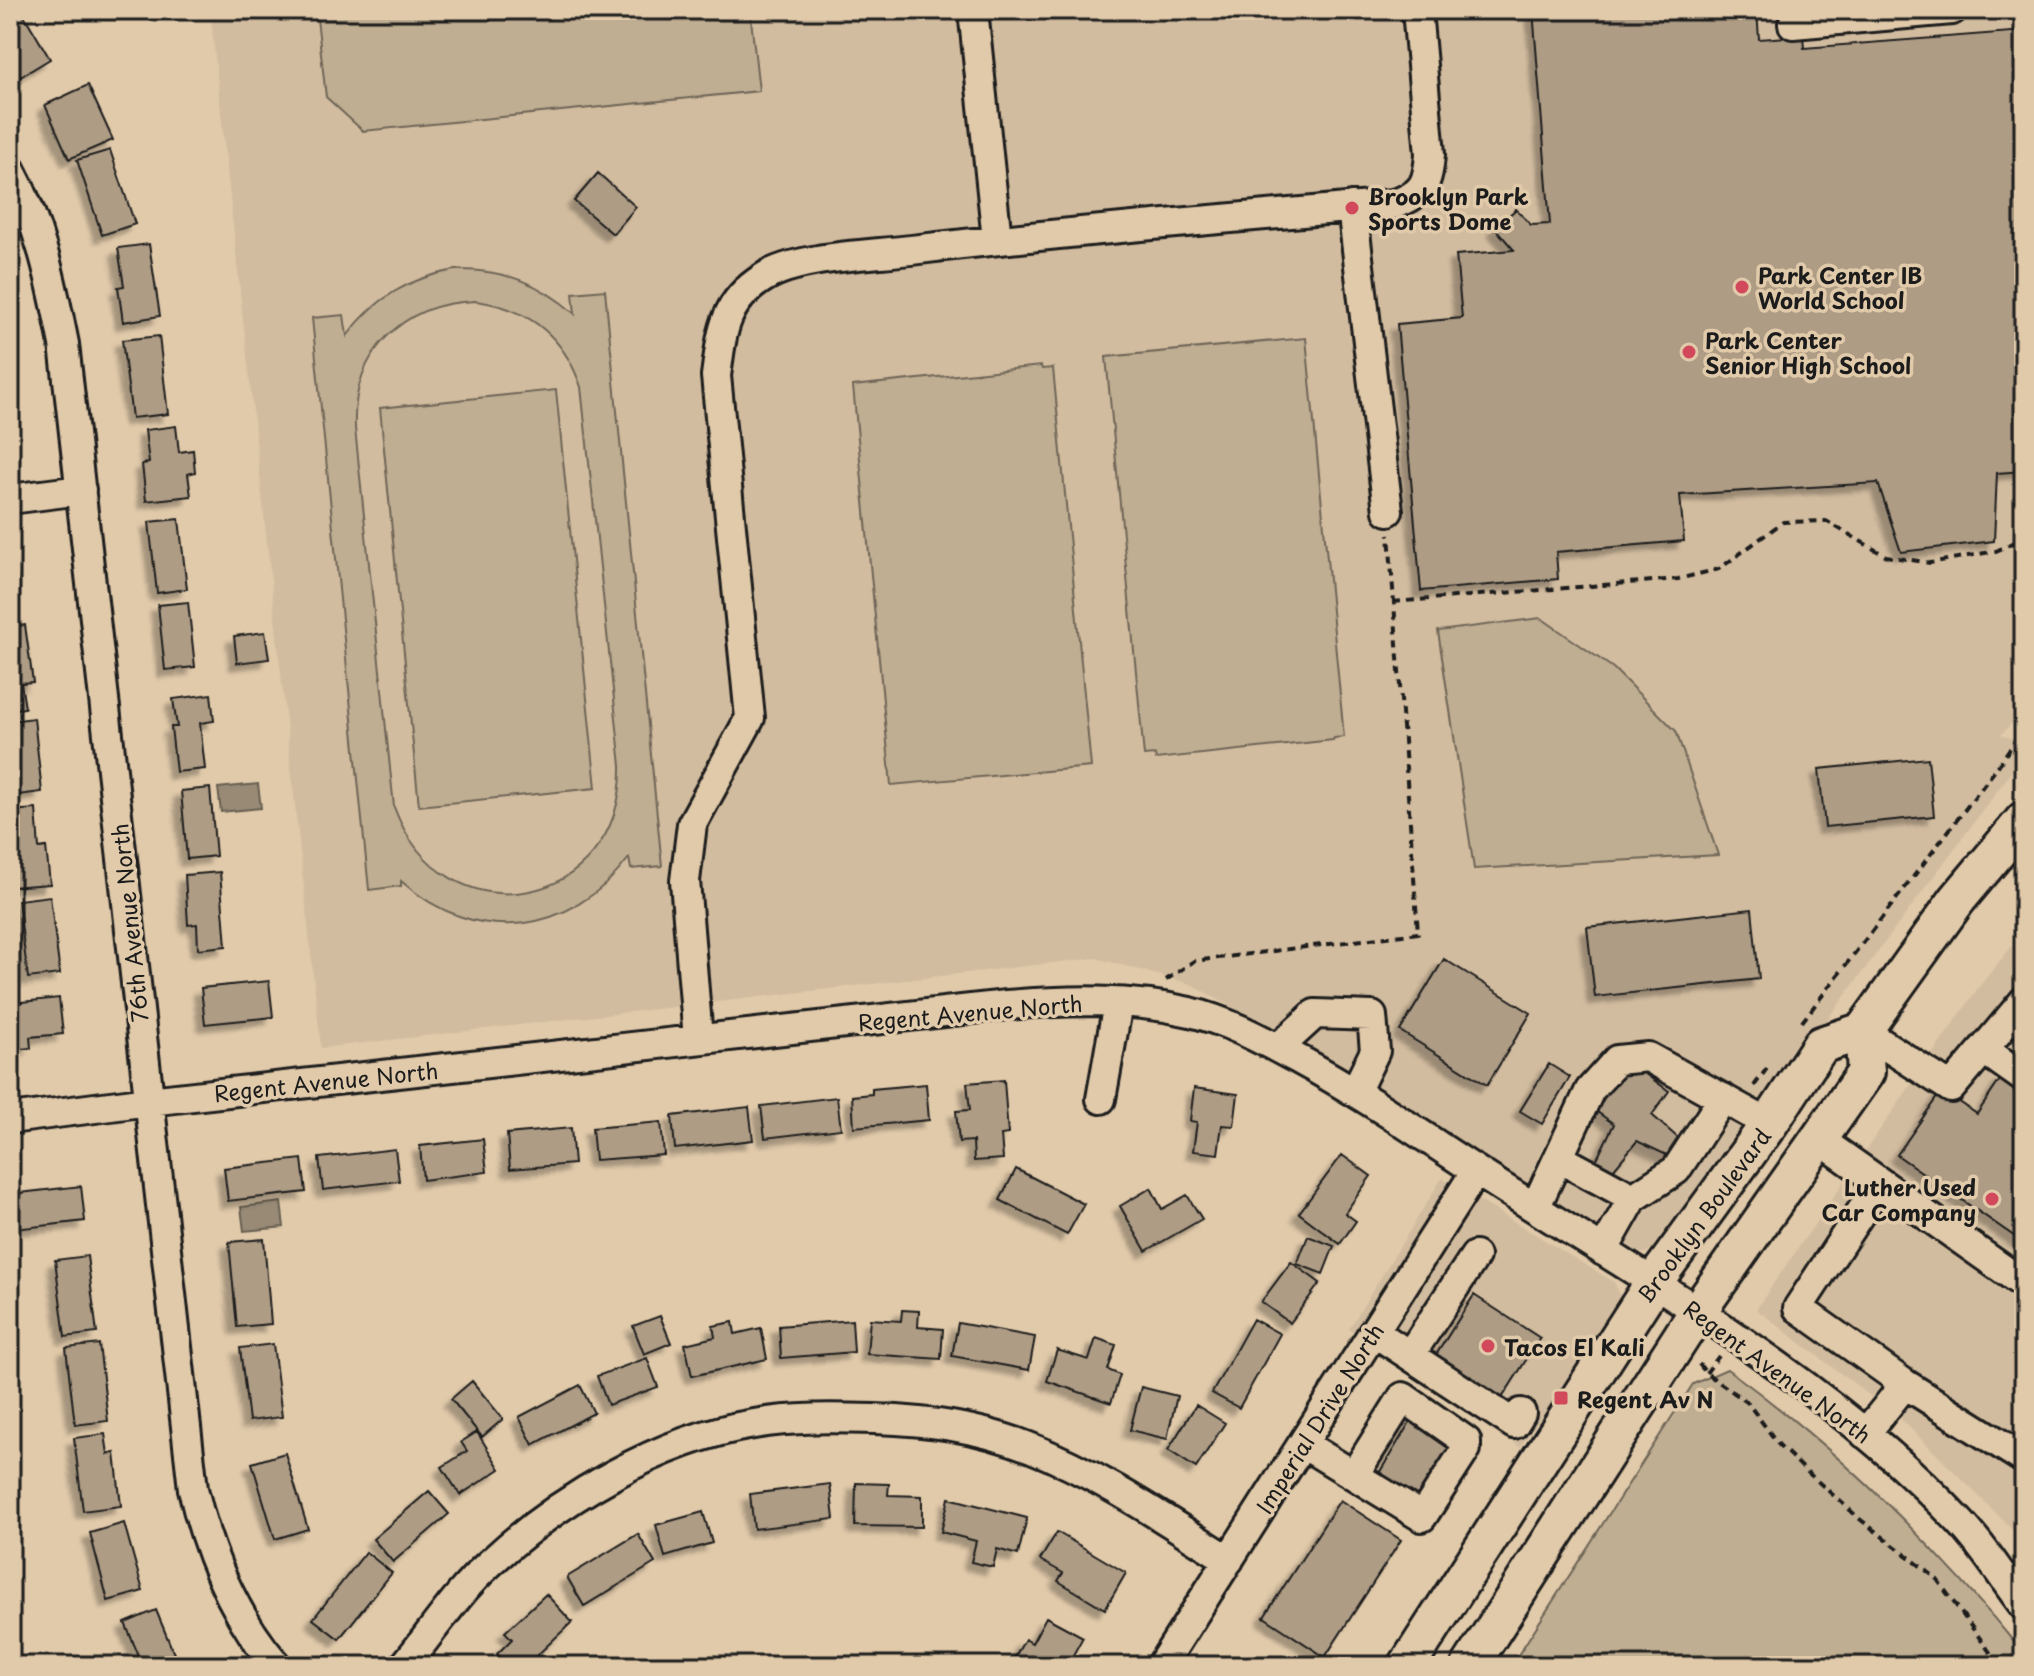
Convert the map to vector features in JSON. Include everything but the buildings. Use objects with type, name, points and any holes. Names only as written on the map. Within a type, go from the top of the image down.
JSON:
[{"type":"main road","points":[[1470,1666],[1698,1311],[1866,1072],[1863,1031],[1957,900],[2024,820]]},
{"type":"main road","name":"Brooklyn Boulevard","points":[[1407,1666],[1654,1282],[1744,1109],[1821,1045],[1863,1031]]},
{"type":"street","points":[[973,10],[997,240]]},
{"type":"street","points":[[698,1039],[685,881],[692,824],[750,718],[716,376],[722,326],[740,295],[766,276],[799,264],[997,240],[1394,204],[1412,198],[1429,174],[1430,154],[1417,10]]},
{"type":"street","points":[[1793,24],[1952,10]]},
{"type":"street","name":"76th Avenue North","points":[[10,169],[34,223],[50,273],[64,344],[193,1489],[207,1545],[220,1574],[251,1632],[277,1666]]},
{"type":"street","points":[[1352,207],[1388,511]]},
{"type":"street","points":[[10,499],[81,490]]},
{"type":"street","points":[[1863,1031],[1951,1088],[2024,1001]]},
{"type":"street","name":"Regent Avenue North","points":[[10,1119],[1007,1005],[1043,1002],[1131,1004],[1189,1012],[1246,1032],[1355,1092],[1654,1282],[1814,1393],[1892,1455],[1963,1525],[2024,1606]]},
{"type":"street","points":[[1101,1099],[1131,1004]]},
{"type":"street","points":[[1278,1048],[1315,1014],[1372,1016],[1375,1051],[1355,1092]]},
{"type":"street","points":[[1983,1049],[2024,1078]]},
{"type":"street","points":[[1535,1208],[1590,1090],[1617,1060],[1648,1057],[1744,1109],[1676,1170],[1633,1198],[1603,1251]]},
{"type":"street","points":[[1817,1138],[2024,1284]]},
{"type":"street","points":[[1559,1158],[1633,1198]]},
{"type":"street","name":"Imperial Drive North","points":[[1161,1666],[1476,1171]]},
{"type":"street","points":[[1880,1183],[1798,1308],[1905,1384],[2024,1459]]},
{"type":"street","points":[[1410,1355],[1475,1256]]},
{"type":"street","points":[[1374,1332],[1514,1424],[1521,1413]]},
{"type":"street","points":[[1865,1434],[1905,1384]]},
{"type":"street","points":[[1303,1444],[1422,1517],[1466,1449],[1466,1441],[1403,1397],[1354,1475]]},
{"type":"street","points":[[404,1666],[487,1565],[569,1502],[641,1462],[686,1443],[751,1424],[916,1420],[988,1433],[1097,1478],[1229,1560]]},
{"type":"path","points":[[1131,1004],[1194,961],[1418,933],[1388,511]]},
{"type":"path","points":[[1393,602],[1678,579],[1719,569],[1783,522],[1826,521],[1886,556],[1930,563],[1996,551],[2024,538]]},
{"type":"path","points":[[1794,1032],[1996,769],[2024,727]]},
{"type":"path","points":[[1744,1109],[1775,1057]]},
{"type":"path","points":[[1693,1357],[1706,1373],[1747,1402],[1779,1445],[1805,1470],[1861,1520],[1936,1578],[2000,1666]]},
{"type":"shaded area","points":[[210,10],[2024,10],[2024,710],[2001,735],[2024,742],[2024,755],[1660,1245],[1645,1253],[1628,1252],[1333,1065],[1191,984],[1096,958],[321,1048]]},
{"type":"shaded area","points":[[316,10],[750,10],[759,91],[363,131],[326,97]]},
{"type":"shaded area","points":[[472,270],[504,275],[548,293],[575,314],[573,293],[605,290],[662,866],[631,869],[629,858],[605,884],[579,904],[550,917],[521,924],[490,923],[460,916],[430,902],[401,881],[401,886],[369,890],[312,318],[344,315],[347,336],[369,311],[394,292],[438,274]],"holes":[[[476,301],[512,310],[542,328],[565,353],[581,387],[621,766],[614,815],[593,852],[563,878],[527,892],[488,892],[451,878],[418,850],[394,807],[355,428],[356,401],[362,377],[372,355],[386,337],[404,322],[425,311]]]},
{"type":"shaded area","points":[[1306,338],[1344,737],[1156,759],[1155,755],[1144,756],[1106,357]]},
{"type":"shaded area","points":[[1041,366],[1042,369],[1053,368],[1091,767],[891,785],[853,386]]},
{"type":"shaded area","points":[[556,390],[596,788],[419,806],[380,408]]},
{"type":"shaded area","points":[[1541,618],[1613,668],[1676,731],[1718,855],[1474,869],[1438,631]]},
{"type":"shaded area","points":[[258,784],[261,808],[221,812],[218,788]]},
{"type":"shaded area","points":[[2024,931],[2024,1541],[1902,1420],[1756,1309],[1978,988]]},
{"type":"shaded area","points":[[1442,1178],[1614,1282],[1620,1295],[1618,1310],[1520,1447],[1349,1329]]},
{"type":"shaded area","points":[[281,1202],[284,1227],[244,1231],[241,1207]]},
{"type":"shaded area","points":[[1727,1369],[1808,1433],[1921,1538],[2024,1654],[2024,1666],[1511,1666],[1693,1384]]},
{"type":"place","name":"Brooklyn Park Sports Dome","points":[[1352,208]]},
{"type":"place","name":"Park Center IB World School","points":[[1742,287]]},
{"type":"place","name":"Park Center Senior High School","points":[[1689,352]]},
{"type":"place","name":"Luther Used Car Company","points":[[1992,1199]]},
{"type":"place","name":"Tacos El Kali","points":[[1488,1346]]},
{"type":"place","name":"Regent Av N","points":[[1561,1398]]}]
